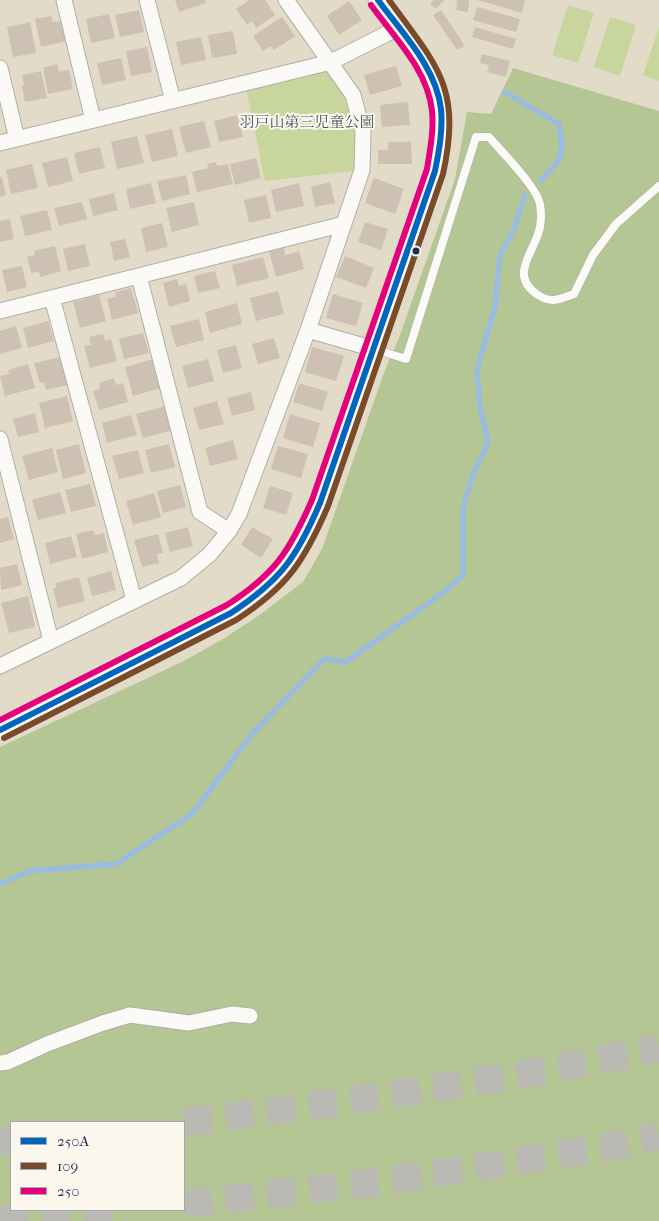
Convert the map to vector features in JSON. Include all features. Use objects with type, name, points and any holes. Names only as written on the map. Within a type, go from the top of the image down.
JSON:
[{"type":"street","points":[[64,0],[93,120]]},
{"type":"street","points":[[147,0],[174,101]]},
{"type":"street","points":[[0,666],[181,578],[209,555],[230,531],[239,514],[308,330],[362,170],[363,132],[353,95],[332,62],[286,0]]},
{"type":"street","points":[[0,730],[252,600],[274,582],[291,562],[306,536],[320,504],[435,171],[441,131],[441,111],[437,89],[427,67],[378,0]]},
{"type":"street","points":[[0,143],[332,62],[398,28]]},
{"type":"street","points":[[0,68],[17,139]]},
{"type":"street","points":[[0,311],[344,224]]},
{"type":"street","points":[[139,276],[200,512],[230,531]]},
{"type":"street","points":[[52,298],[134,600]]},
{"type":"street","points":[[308,330],[374,349]]},
{"type":"street","points":[[0,439],[51,641]]},
{"type":"street","points":[[0,1063],[8,1062],[47,1044],[103,1023],[130,1015],[189,1024],[232,1014],[250,1016]]},
{"type":"lane","points":[[374,349],[406,358],[476,137],[489,137],[528,183],[540,204],[540,228],[525,263],[524,278],[536,294],[548,301],[559,300],[574,294],[592,256],[616,224],[659,186]]},
{"type":"green space","points":[[568,5],[594,13],[578,63],[552,55]]},
{"type":"green space","points":[[610,17],[636,25],[620,76],[594,67]]},
{"type":"green space","points":[[659,27],[659,81],[643,75]]},
{"type":"green space","name":"羽戸山第三児童公園","points":[[331,62],[353,95],[362,170],[265,181],[245,83]]},
{"type":"green space","points":[[513,68],[659,111],[659,1221],[0,1221],[0,747],[184,661],[258,616],[303,582],[322,549],[455,179],[467,112],[491,114]]},
{"type":"building","points":[[175,0],[205,0],[206,3],[179,12]]},
{"type":"building","points":[[249,0],[265,0],[275,15],[256,28],[252,21],[247,25],[236,9]]},
{"type":"building","points":[[434,0],[445,0],[435,9],[430,3]]},
{"type":"building","points":[[457,0],[469,0],[468,12],[456,10]]},
{"type":"building","points":[[478,0],[525,0],[522,13]]},
{"type":"building","points":[[349,1],[362,20],[339,35],[327,16]]},
{"type":"building","points":[[477,7],[520,19],[516,32],[473,20]]},
{"type":"building","points":[[139,10],[144,32],[120,37],[115,15]]},
{"type":"building","points":[[441,10],[465,46],[457,50],[433,15]]},
{"type":"building","points":[[109,14],[115,38],[91,43],[86,19]]},
{"type":"building","points":[[51,16],[53,22],[62,21],[66,41],[41,47],[35,19]]},
{"type":"building","points":[[282,17],[295,36],[274,50],[271,46],[263,51],[253,36]]},
{"type":"building","points":[[30,22],[36,53],[13,57],[7,27]]},
{"type":"building","points":[[475,27],[516,39],[513,49],[472,37]]},
{"type":"building","points":[[233,31],[237,54],[212,58],[208,35]]},
{"type":"building","points":[[201,37],[206,60],[181,65],[176,42]]},
{"type":"building","points":[[147,47],[152,72],[131,76],[126,51]]},
{"type":"building","points":[[482,54],[510,61],[506,77],[487,72],[489,65],[480,63]]},
{"type":"building","points":[[121,58],[126,80],[102,85],[97,63]]},
{"type":"building","points":[[57,64],[59,72],[69,70],[73,89],[48,94],[43,68]]},
{"type":"building","points":[[396,66],[402,86],[370,95],[364,75]]},
{"type":"building","points":[[41,71],[47,98],[25,102],[22,75]]},
{"type":"building","points":[[408,102],[410,125],[382,127],[380,105]]},
{"type":"building","points":[[237,115],[243,137],[219,142],[214,121]]},
{"type":"building","points":[[204,121],[211,147],[186,153],[179,127]]},
{"type":"building","points":[[172,129],[178,156],[152,162],[145,135]]},
{"type":"building","points":[[137,136],[144,163],[117,169],[111,142]]},
{"type":"building","points":[[388,142],[411,142],[412,164],[378,164],[378,150],[388,150]]},
{"type":"building","points":[[100,147],[105,168],[79,174],[74,153]]},
{"type":"building","points":[[67,157],[73,181],[48,187],[42,163]]},
{"type":"building","points":[[256,158],[261,178],[235,185],[230,164]]},
{"type":"building","points":[[216,162],[217,166],[228,164],[233,184],[197,192],[192,172],[208,168],[207,164]]},
{"type":"building","points":[[32,164],[38,188],[11,194],[6,170]]},
{"type":"building","points":[[186,175],[190,194],[162,201],[157,181]]},
{"type":"building","points":[[0,177],[2,177],[6,195],[0,197]]},
{"type":"building","points":[[374,178],[404,189],[395,214],[365,203]]},
{"type":"building","points":[[330,182],[335,203],[315,207],[311,187]]},
{"type":"building","points":[[151,183],[156,203],[130,209],[126,189]]},
{"type":"building","points":[[299,183],[304,206],[276,212],[271,190]]},
{"type":"building","points":[[114,193],[118,210],[93,216],[89,199]]},
{"type":"building","points":[[266,195],[271,218],[249,223],[244,200]]},
{"type":"building","points":[[82,202],[87,219],[59,226],[54,208]]},
{"type":"building","points":[[194,202],[199,225],[172,232],[166,208]]},
{"type":"building","points":[[47,210],[52,230],[25,236],[20,216]]},
{"type":"building","points":[[10,219],[14,239],[0,242],[0,221]]},
{"type":"building","points":[[365,222],[388,229],[381,250],[358,242]]},
{"type":"building","points":[[162,223],[168,247],[146,252],[141,228]]},
{"type":"building","points":[[125,239],[130,257],[114,261],[110,242]]},
{"type":"building","points":[[85,244],[90,266],[68,271],[63,249]]},
{"type":"building","points":[[55,246],[61,271],[40,277],[39,272],[31,273],[27,257],[35,255],[34,251]]},
{"type":"building","points":[[284,248],[285,255],[299,251],[304,269],[276,277],[269,252]]},
{"type":"building","points":[[345,256],[374,268],[366,288],[336,277]]},
{"type":"building","points":[[263,257],[269,278],[237,286],[232,265]]},
{"type":"building","points":[[22,266],[27,287],[7,292],[2,270]]},
{"type":"building","points":[[215,271],[220,288],[198,293],[194,276]]},
{"type":"building","points":[[177,279],[179,286],[186,284],[190,301],[169,307],[163,283]]},
{"type":"building","points":[[131,288],[138,313],[112,320],[107,299],[116,297],[115,292]]},
{"type":"building","points":[[278,291],[284,314],[256,321],[250,298]]},
{"type":"building","points":[[333,294],[363,303],[356,326],[326,318]]},
{"type":"building","points":[[99,295],[106,321],[80,328],[73,302]]},
{"type":"building","points":[[237,303],[242,324],[210,333],[205,312]]},
{"type":"building","points":[[199,319],[204,340],[176,347],[170,326]]},
{"type":"building","points":[[48,321],[54,341],[28,348],[23,328]]},
{"type":"building","points":[[16,326],[22,348],[0,354],[0,331]]},
{"type":"building","points":[[143,333],[149,353],[124,359],[119,339]]},
{"type":"building","points":[[103,334],[105,341],[111,339],[117,361],[90,368],[84,346],[91,345],[89,337]]},
{"type":"building","points":[[274,338],[280,358],[258,364],[252,344]]},
{"type":"building","points":[[236,345],[242,368],[223,373],[217,350]]},
{"type":"building","points":[[312,347],[344,356],[336,381],[305,372]]},
{"type":"building","points":[[60,357],[67,385],[46,390],[44,382],[40,383],[34,363]]},
{"type":"building","points":[[153,359],[161,388],[133,396],[125,367]]},
{"type":"building","points":[[208,359],[214,381],[188,388],[182,366]]},
{"type":"building","points":[[28,364],[35,388],[5,396],[0,376],[9,374],[8,370]]},
{"type":"building","points":[[114,378],[116,385],[123,383],[128,402],[99,410],[93,391],[100,389],[99,383]]},
{"type":"building","points":[[299,383],[328,392],[322,411],[293,402]]},
{"type":"building","points":[[251,392],[255,410],[232,416],[227,398]]},
{"type":"building","points":[[67,396],[73,421],[45,428],[39,403]]},
{"type":"building","points":[[217,401],[224,424],[199,430],[193,408]]},
{"type":"building","points":[[166,406],[173,430],[143,438],[136,414]]},
{"type":"building","points":[[35,413],[39,432],[18,437],[13,419]]},
{"type":"building","points":[[290,414],[320,423],[313,447],[283,438]]},
{"type":"building","points":[[131,415],[137,435],[107,443],[102,423]]},
{"type":"building","points":[[233,440],[238,459],[210,466],[205,448]]},
{"type":"building","points":[[79,444],[86,473],[63,479],[56,450]]},
{"type":"building","points":[[169,444],[175,467],[151,473],[145,450]]},
{"type":"building","points":[[278,446],[308,454],[301,478],[271,469]]},
{"type":"building","points":[[52,448],[58,472],[29,480],[22,456]]},
{"type":"building","points":[[138,450],[144,473],[119,479],[112,456]]},
{"type":"building","points":[[90,484],[96,506],[71,512],[65,490]]},
{"type":"building","points":[[180,485],[186,507],[163,513],[157,491]]},
{"type":"building","points":[[270,486],[293,493],[286,515],[263,508]]},
{"type":"building","points":[[60,492],[66,513],[38,520],[32,500]]},
{"type":"building","points":[[154,493],[161,517],[133,525],[126,501]]},
{"type":"building","points":[[8,517],[14,539],[0,543],[0,519]]},
{"type":"building","points":[[188,527],[193,546],[170,552],[165,533]]},
{"type":"building","points":[[252,527],[273,539],[261,558],[241,545]]},
{"type":"building","points":[[93,530],[95,535],[104,533],[108,552],[82,559],[76,534]]},
{"type":"building","points":[[158,534],[163,553],[157,554],[159,563],[142,567],[134,540]]},
{"type":"building","points":[[71,536],[77,557],[50,564],[45,543]]},
{"type":"building","points":[[17,564],[22,585],[1,590],[0,568]]},
{"type":"building","points":[[111,571],[116,590],[92,596],[87,578]]},
{"type":"building","points":[[79,577],[85,601],[58,608],[53,589],[56,588],[55,583]]},
{"type":"building","points":[[28,596],[35,627],[9,633],[1,603]]},
{"type":"waterway","points":[[505,92],[559,124],[562,150],[558,161],[541,180]]},
{"type":"waterway","points":[[0,884],[29,871],[116,864],[192,814],[251,735],[324,659],[346,662],[448,589],[463,575],[463,509],[472,477],[488,443],[480,407],[477,369],[495,307],[500,255],[514,229],[525,195]]},
{"type":"tunnel","points":[[185,1122],[482,1081],[659,1048]]},
{"type":"tunnel","points":[[185,1204],[394,1180],[625,1144],[659,1136]]},
{"type":"tunnel","points":[[0,1142],[10,1141]]},
{"type":"tunnel","points":[[0,1220],[115,1211]]},
{"type":"transit line","name":"250A","points":[[0,730],[231,613],[263,589],[286,566],[312,522],[435,171],[439,148],[441,109],[432,79],[417,51],[378,0]]},
{"type":"transit line","name":"109","points":[[4,738],[236,620],[254,608],[281,584],[292,572],[311,543],[328,506],[443,174],[448,144],[449,119],[447,98],[441,79],[432,61],[389,0]]},
{"type":"transit line","name":"250","points":[[0,720],[227,605],[269,572],[288,548],[296,534],[312,500],[427,169],[432,125],[429,96],[424,82],[409,55],[371,5]]}]
